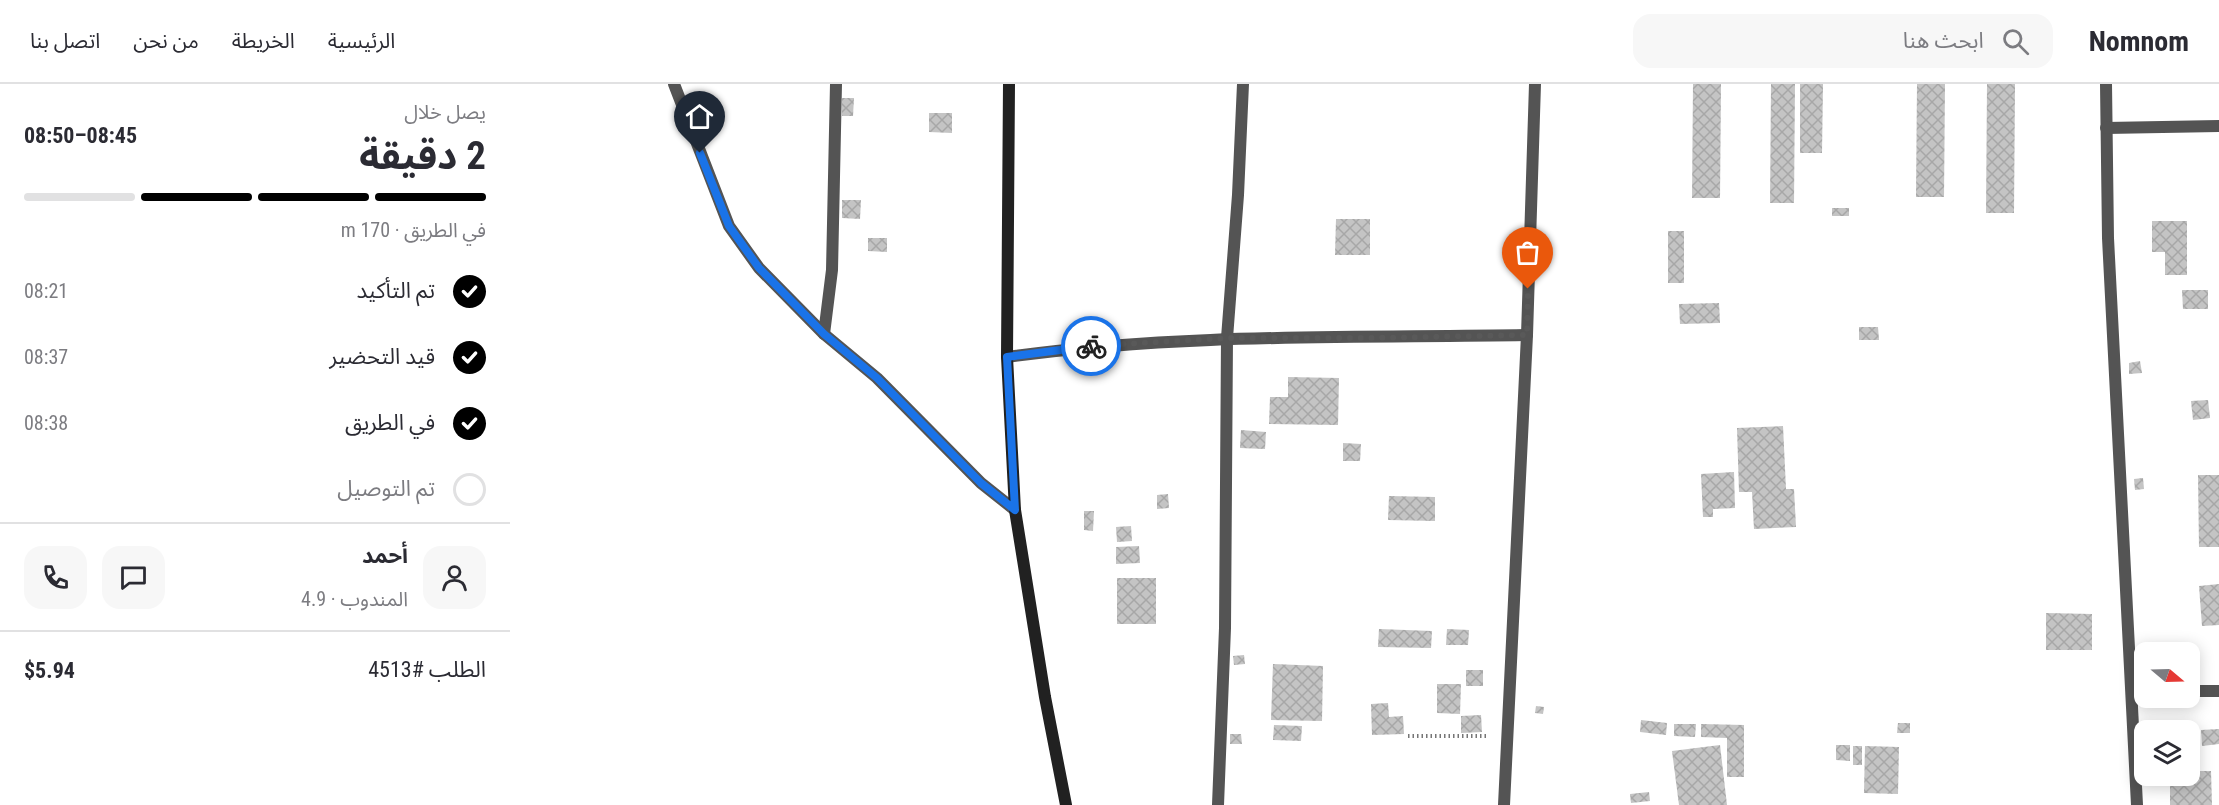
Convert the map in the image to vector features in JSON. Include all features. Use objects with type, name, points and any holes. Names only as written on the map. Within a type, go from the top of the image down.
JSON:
[{"type":"street","points":[[674,84],[729,226],[759,268],[824,334],[877,378],[981,483],[1015,510]]},
{"type":"street","points":[[824,334],[832,270],[836,84]]},
{"type":"street","points":[[1009,84],[1007,357],[1015,510],[1045,697],[1066,805]]},
{"type":"street","points":[[1218,805],[1225,628],[1227,338],[1238,195],[1243,84]]},
{"type":"street","points":[[1504,805],[1527,335],[1535,84]]},
{"type":"street","points":[[2106,84],[2108,238],[2137,805]]},
{"type":"street","points":[[2106,128],[2219,126]]},
{"type":"street","points":[[1007,357],[1074,348],[1227,338],[1527,335]]},
{"type":"street","points":[[2200,691],[2219,691]]},
{"type":"path","points":[[1408,736],[1507,736]]},
{"type":"building","points":[[1693,84],[1721,84],[1720,198],[1692,198]]},
{"type":"building","points":[[1771,84],[1795,84],[1794,203],[1770,203]]},
{"type":"building","points":[[1800,84],[1823,84],[1822,153],[1800,153]]},
{"type":"building","points":[[1917,84],[1945,84],[1944,197],[1916,197]]},
{"type":"building","points":[[1987,84],[2015,84],[2014,213],[1986,213]]},
{"type":"building","points":[[842,98],[854,98],[853,116],[842,116]]},
{"type":"building","points":[[929,113],[952,113],[952,133],[929,132]]},
{"type":"building","points":[[842,200],[861,200],[860,219],[842,218]]},
{"type":"building","points":[[1832,208],[1849,208],[1849,216],[1832,216]]},
{"type":"building","points":[[1336,219],[1370,219],[1370,255],[1335,255]]},
{"type":"building","points":[[2152,221],[2187,221],[2187,275],[2165,275],[2165,252],[2152,252]]},
{"type":"building","points":[[1668,231],[1684,231],[1684,283],[1668,283]]},
{"type":"building","points":[[868,238],[887,238],[887,252],[868,251]]},
{"type":"building","points":[[2182,290],[2208,290],[2208,309],[2183,309]]},
{"type":"building","points":[[1719,303],[1720,323],[1680,324],[1679,304]]},
{"type":"building","points":[[1859,327],[1878,327],[1879,340],[1859,340]]},
{"type":"building","points":[[2140,361],[2142,373],[2129,374],[2129,363]]},
{"type":"building","points":[[1288,377],[1339,378],[1338,425],[1269,424],[1270,397],[1288,397]]},
{"type":"building","points":[[2208,400],[2210,418],[2193,420],[2191,401]]},
{"type":"building","points":[[1783,426],[1786,489],[1794,489],[1796,527],[1754,529],[1752,492],[1739,492],[1737,428]]},
{"type":"building","points":[[1241,430],[1266,432],[1265,449],[1240,448]]},
{"type":"building","points":[[1343,443],[1361,444],[1360,461],[1343,461]]},
{"type":"building","points":[[1734,472],[1735,508],[1713,509],[1713,517],[1703,517],[1701,474]]},
{"type":"building","points":[[2198,475],[2219,475],[2219,547],[2199,547]]},
{"type":"building","points":[[2143,478],[2144,489],[2135,490],[2134,479]]},
{"type":"building","points":[[1168,494],[1169,508],[1157,509],[1157,495]]},
{"type":"building","points":[[1389,496],[1435,497],[1435,521],[1388,520]]},
{"type":"building","points":[[1084,511],[1094,511],[1093,531],[1084,530]]},
{"type":"building","points":[[1131,526],[1132,541],[1117,542],[1116,527]]},
{"type":"building","points":[[1139,546],[1140,563],[1116,564],[1116,547]]},
{"type":"building","points":[[1117,578],[1156,578],[1156,624],[1117,624]]},
{"type":"building","points":[[2219,584],[2219,625],[2202,626],[2199,586]]},
{"type":"building","points":[[2046,613],[2092,614],[2092,650],[2046,650]]},
{"type":"building","points":[[1379,629],[1432,631],[1431,648],[1378,647]]},
{"type":"building","points":[[1447,629],[1469,630],[1468,645],[1446,645]]},
{"type":"building","points":[[1244,655],[1245,664],[1234,665],[1233,656]]},
{"type":"building","points":[[1273,664],[1323,666],[1322,721],[1271,720]]},
{"type":"building","points":[[1466,670],[1483,670],[1483,686],[1466,686]]},
{"type":"building","points":[[1437,684],[1461,684],[1460,714],[1437,713]]},
{"type":"building","points":[[1388,703],[1389,717],[1403,716],[1404,734],[1372,735],[1371,704]]},
{"type":"building","points":[[1536,706],[1544,707],[1543,714],[1535,713]]},
{"type":"building","points":[[1481,715],[1482,732],[1461,733],[1461,716]]},
{"type":"building","points":[[1641,720],[1667,723],[1666,735],[1640,732]]},
{"type":"building","points":[[1898,723],[1910,723],[1910,733],[1897,733]]},
{"type":"building","points":[[1674,724],[1696,724],[1695,737],[1674,736]]},
{"type":"building","points":[[1701,724],[1744,725],[1744,777],[1727,777],[1727,738],[1701,737]]},
{"type":"building","points":[[1274,725],[1302,726],[1301,741],[1273,740]]},
{"type":"building","points":[[2219,729],[2219,744],[2202,746],[2201,730]]},
{"type":"building","points":[[1230,734],[1241,734],[1242,744],[1230,744]]},
{"type":"building","points":[[1720,745],[1727,805],[1679,805],[1672,751]]},
{"type":"building","points":[[1836,745],[1850,745],[1850,761],[1836,760]]},
{"type":"building","points":[[1853,746],[1862,746],[1862,765],[1853,765]]},
{"type":"building","points":[[1865,746],[1899,747],[1898,794],[1864,793]]},
{"type":"building","points":[[2200,771],[2211,771],[2212,805],[2170,805],[2170,786],[2200,786]]},
{"type":"building","points":[[1649,792],[1650,801],[1631,803],[1630,794]]},
{"type":"way so far","points":[[1091,346],[1227,338],[1527,335],[1528,289]]},
{"type":"route","points":[[700,153],[729,226],[759,268],[824,334],[877,378],[981,483],[1015,510],[1007,357],[1091,346]]}]
